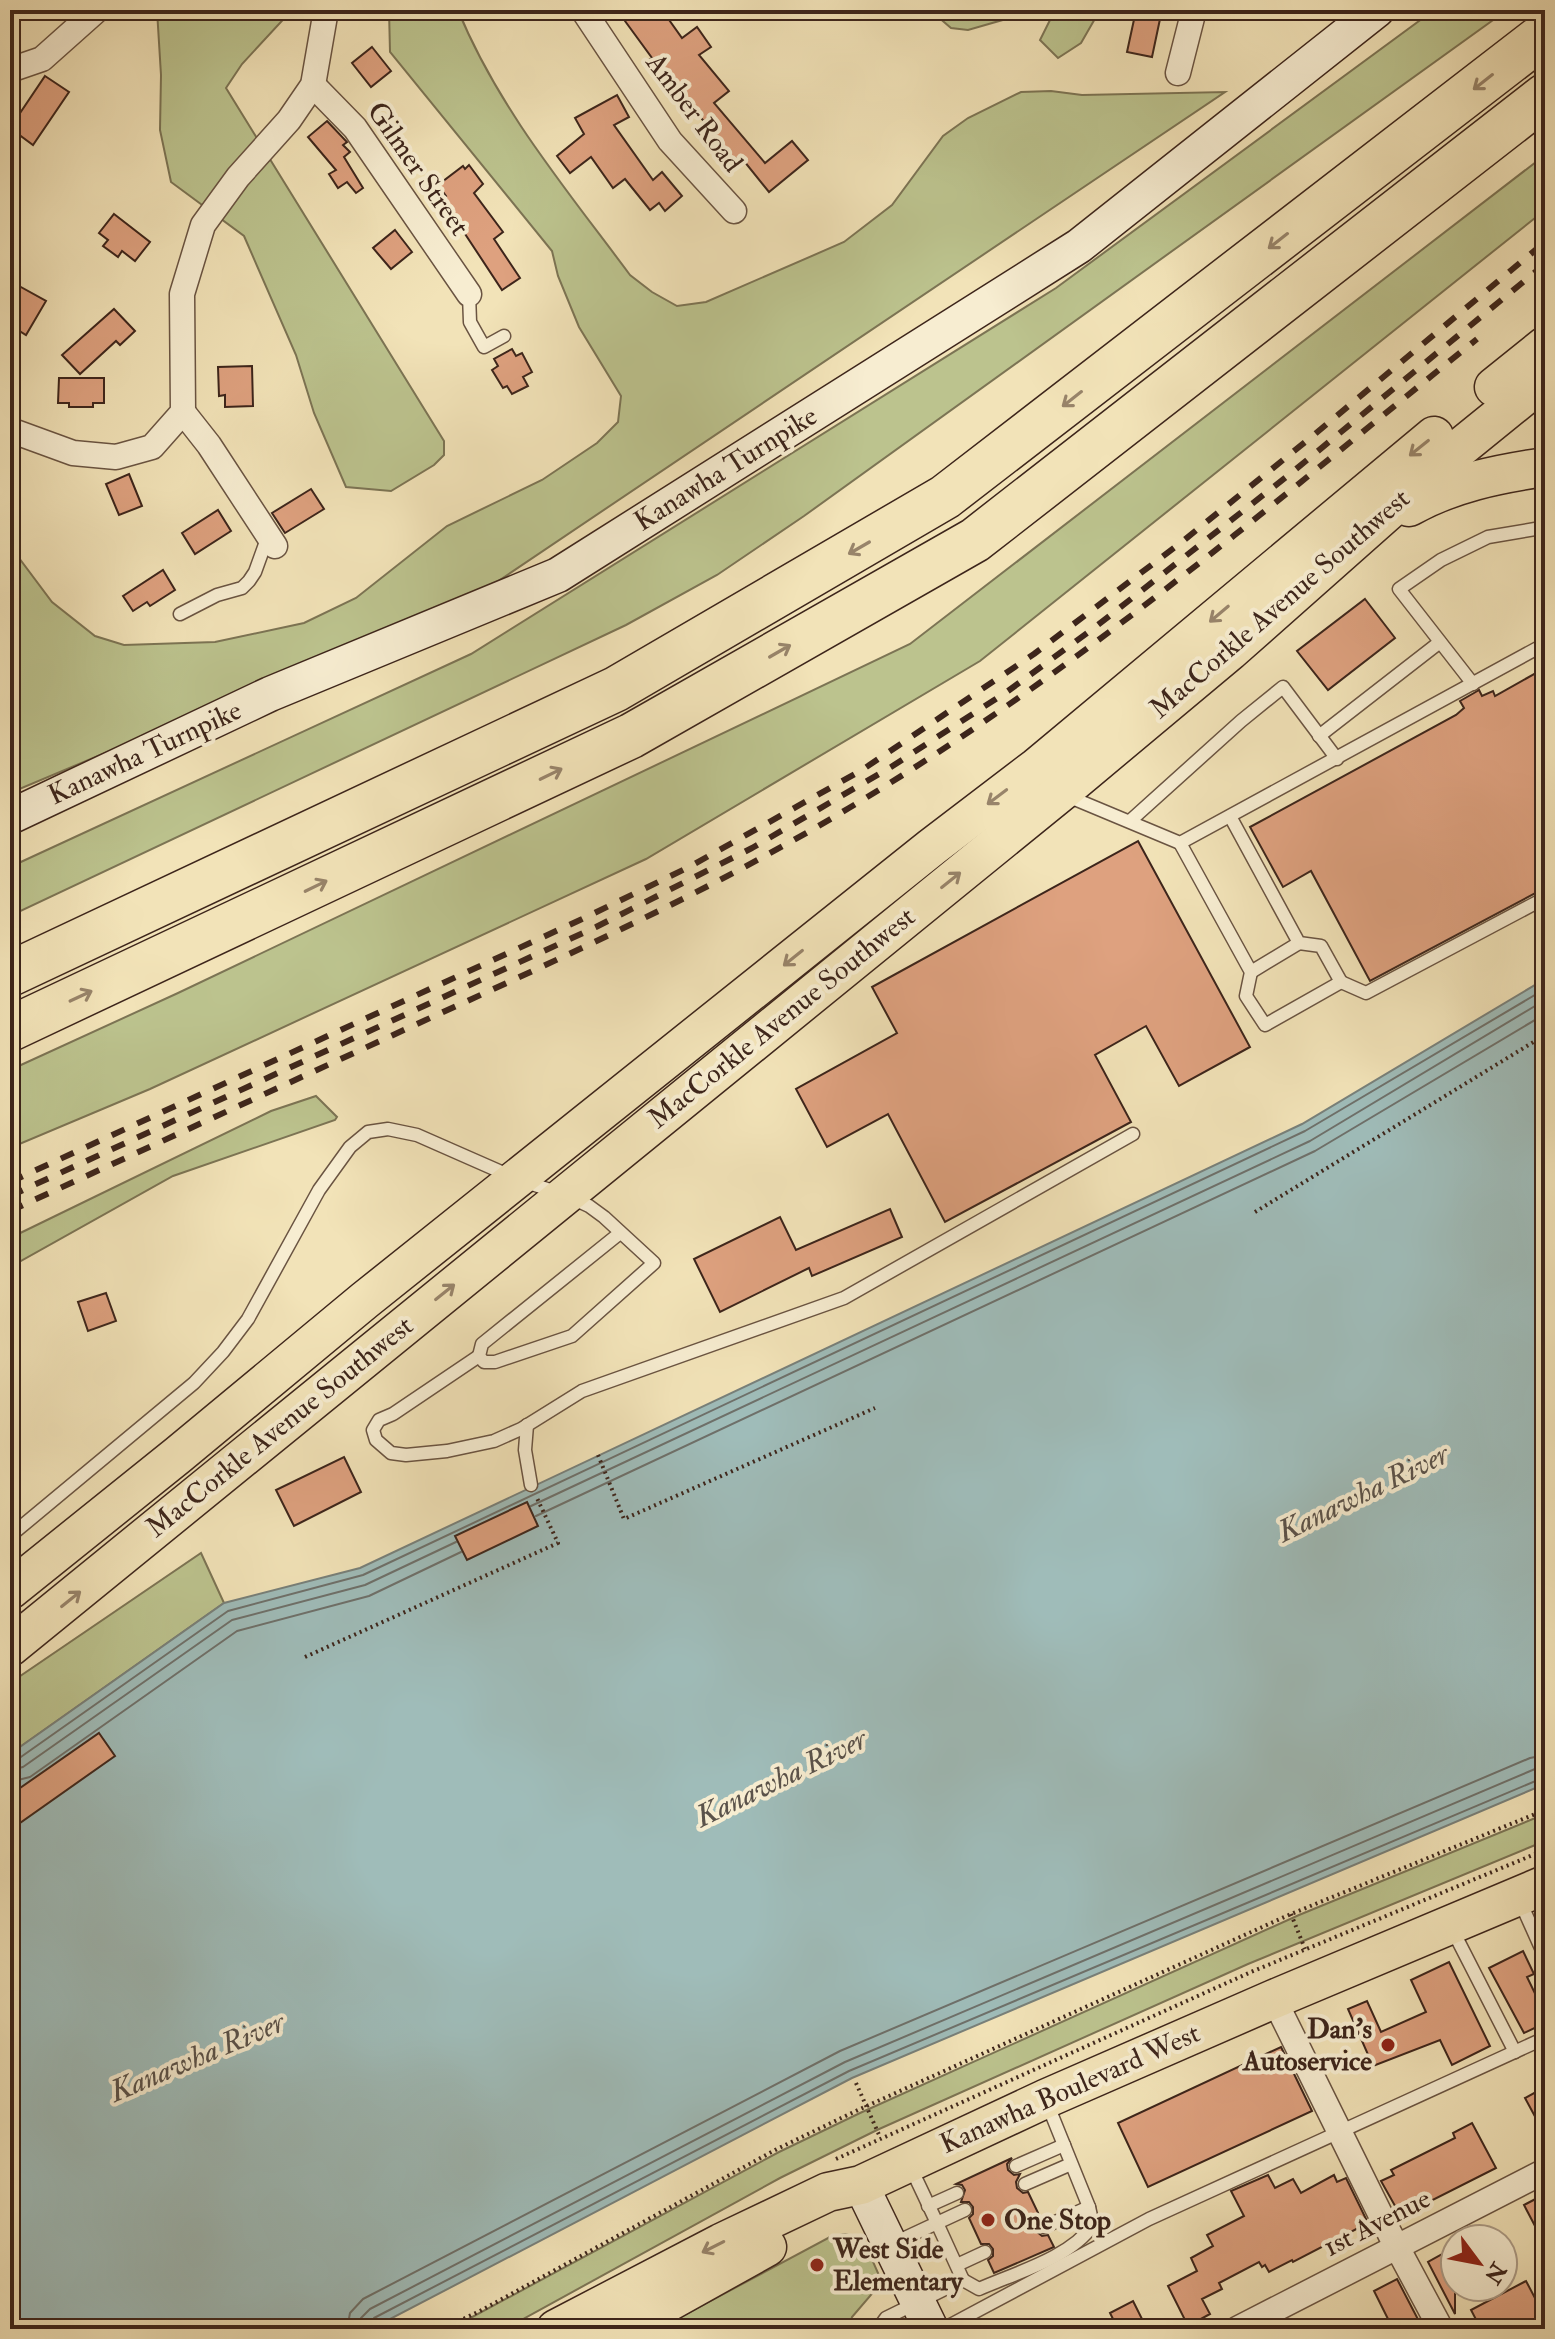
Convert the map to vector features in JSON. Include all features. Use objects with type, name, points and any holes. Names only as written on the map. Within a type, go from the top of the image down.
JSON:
[{"type":"highway","points":[[10,974],[616,689],[945,497],[1545,34]]},
{"type":"highway","points":[[10,1029],[631,736],[975,540],[1545,96]]},
{"type":"main road","name":"Kanawha Turnpike","points":[[10,817],[270,694],[558,575],[1079,246],[1377,10]]},
{"type":"main road","name":"MacCorkle Avenue Southwest","points":[[10,1590],[365,1300],[932,847],[1048,780],[1230,651],[1337,554],[1475,420],[1545,346]]},
{"type":"main road","name":"MacCorkle Avenue Southwest","points":[[10,1647],[565,1195],[1048,780],[1475,420],[1545,379]]},
{"type":"main road","points":[[1475,420],[1508,444],[1545,458]]},
{"type":"main road","points":[[1337,554],[1428,497],[1483,477],[1545,467]]},
{"type":"main road","name":"Kanawha Boulevard West","points":[[628,2327],[846,2204],[894,2150],[1045,2099],[1531,1891]]},
{"type":"main road","points":[[861,2185],[925,2316]]},
{"type":"main road","name":"Kanawha Boulevard West","points":[[556,2329],[721,2243],[828,2192],[861,2185]]},
{"type":"street","points":[[10,70],[42,59],[97,10]]},
{"type":"street","points":[[272,541],[209,445],[183,412],[182,294],[203,225],[238,177],[289,120],[313,85],[326,10]]},
{"type":"street","name":"Amber Road","points":[[583,10],[670,141],[734,211]]},
{"type":"street","points":[[1178,73],[1194,10]]},
{"type":"street","name":"Gilmer Street","points":[[313,85],[355,128],[469,294]]},
{"type":"street","points":[[10,430],[73,453],[116,457],[152,447],[183,412]]},
{"type":"street","points":[[1274,1999],[1441,2329]]},
{"type":"street","name":"1st Avenue","points":[[1237,2329],[1545,2171]]},
{"type":"lane","points":[[469,294],[470,322],[484,347],[504,336]]},
{"type":"lane","points":[[1473,684],[1399,589],[1441,560],[1488,537],[1541,528],[1545,534]]},
{"type":"lane","points":[[180,614],[217,595],[242,588],[272,541]]},
{"type":"lane","points":[[1319,736],[1440,642]]},
{"type":"lane","points":[[1180,843],[1231,818],[1545,644]]},
{"type":"lane","points":[[1130,821],[1283,687],[1337,759]]},
{"type":"lane","points":[[1048,780],[1180,843],[1251,972],[1246,996],[1265,1025],[1341,982]]},
{"type":"lane","points":[[1231,818],[1299,943]]},
{"type":"lane","points":[[1251,972],[1299,943],[1321,946],[1341,982],[1366,993],[1545,898]]},
{"type":"lane","points":[[10,1536],[194,1383],[223,1352],[248,1319],[319,1190],[350,1147],[368,1132],[388,1129],[417,1135],[517,1179],[565,1195],[589,1206],[654,1263],[572,1336],[495,1362],[484,1362],[479,1356]]},
{"type":"lane","points":[[620,1233],[482,1344],[479,1356],[393,1414],[379,1420],[373,1430],[376,1440],[391,1453],[406,1455],[494,1441],[582,1391],[844,1298],[1133,1134]]},
{"type":"lane","points":[[527,1425],[525,1450],[531,1485]]},
{"type":"lane","points":[[1531,1891],[1545,1957]]},
{"type":"lane","points":[[1449,1924],[1515,2052]]},
{"type":"lane","points":[[943,2329],[1149,2219],[1545,2038]]},
{"type":"lane","points":[[894,2150],[928,2206],[963,2280],[979,2289],[1067,2250],[1083,2239],[1093,2225],[1089,2207],[1045,2099]]},
{"type":"lane","points":[[1016,2166],[1064,2145]]},
{"type":"lane","points":[[1025,2184],[1071,2164]]},
{"type":"lane","points":[[928,2206],[957,2193]]},
{"type":"lane","points":[[1044,2227],[1089,2207]]},
{"type":"lane","points":[[890,2245],[965,2210]]},
{"type":"lane","points":[[957,2265],[985,2252]]},
{"type":"lane","points":[[878,2329],[886,2318],[925,2316],[963,2280]]},
{"type":"path","points":[[1255,1212],[1545,1035]]},
{"type":"path","points":[[598,1455],[624,1519],[875,1408]]},
{"type":"path","points":[[305,1657],[558,1543],[531,1485]]},
{"type":"path","points":[[442,2329],[777,2149],[866,2107],[1291,1914],[1545,1810]]},
{"type":"path","points":[[1291,1914],[1305,1949]]},
{"type":"path","points":[[856,2083],[866,2107],[894,2150]]},
{"type":"path","points":[[462,2319],[466,2329]]},
{"type":"green space","points":[[157,10],[292,10],[242,64],[226,88],[444,441],[444,455],[434,465],[391,491],[346,487],[314,413],[296,355],[244,236],[171,182],[160,130]]},
{"type":"green space","points":[[389,10],[458,10],[474,46],[513,115],[558,180],[630,275],[677,306],[706,302],[844,242],[892,205],[943,136],[968,118],[1021,92],[1051,91],[1082,95],[1225,92],[473,598],[10,793],[10,550],[52,602],[95,636],[124,645],[215,642],[304,623],[356,598],[447,526],[542,480],[597,443],[618,422],[621,396],[579,327],[558,276],[552,251],[390,52]]},
{"type":"green space","points":[[930,10],[1015,10],[1006,19],[968,30],[951,28]]},
{"type":"green space","points":[[1055,10],[1100,10],[1081,43],[1058,58],[1040,40]]},
{"type":"green space","points":[[1434,10],[1507,10],[804,516],[717,575],[626,625],[10,916],[10,867],[471,654],[1056,288]]},
{"type":"green space","points":[[1545,155],[1545,210],[980,661],[646,859],[150,1089],[10,1148],[10,1070],[910,644]]},
{"type":"green space","points":[[316,1096],[337,1117],[335,1120],[173,1176],[10,1267],[10,1238],[271,1111]]},
{"type":"green space","points":[[201,1553],[224,1603],[10,1754],[10,1683]]},
{"type":"green space","points":[[1545,1814],[1545,1841],[1248,1964],[877,2130],[780,2178],[505,2329],[450,2329],[779,2152],[860,2113],[1299,1915]]},
{"type":"green space","points":[[845,2234],[863,2239],[882,2282],[852,2317],[849,2329],[658,2329],[830,2237]]},
{"type":"water","name":"Kanawha River","points":[[1545,979],[1545,1784],[852,2078],[371,2329],[10,2329],[10,1754],[224,1603],[360,1568],[1302,1124]]},
{"type":"building","points":[[640,10],[662,10],[682,38],[697,27],[711,47],[699,55],[729,91],[714,103],[765,163],[792,141],[808,160],[769,192],[740,156],[728,166],[700,133],[708,126],[666,77],[661,81],[647,61],[652,58],[625,21]]},
{"type":"building","points":[[1135,15],[1160,19],[1152,57],[1127,52]]},
{"type":"building","points":[[372,47],[391,71],[371,87],[352,63]]},
{"type":"building","points":[[45,76],[69,92],[33,145],[10,128]]},
{"type":"building","points":[[617,95],[629,117],[614,125],[653,180],[662,172],[682,196],[665,211],[659,203],[650,210],[625,179],[613,188],[591,157],[570,173],[557,156],[584,134],[575,118]]},
{"type":"building","points":[[327,121],[347,142],[343,145],[350,152],[344,157],[363,188],[356,193],[347,182],[338,188],[329,174],[336,170],[308,137]]},
{"type":"building","points":[[469,165],[483,184],[474,193],[503,232],[494,239],[520,278],[502,290],[442,199],[446,196],[438,185],[463,166],[465,169]]},
{"type":"building","points":[[114,214],[150,242],[135,261],[122,251],[118,257],[103,246],[108,240],[99,233]]},
{"type":"building","points":[[395,230],[412,252],[391,269],[373,248]]},
{"type":"building","points":[[10,281],[46,301],[26,335],[10,325]]},
{"type":"building","points":[[114,309],[135,331],[120,345],[116,341],[80,374],[62,355]]},
{"type":"building","points":[[512,349],[516,356],[522,353],[532,372],[523,377],[528,386],[512,394],[507,386],[503,388],[492,370],[498,366],[494,359]]},
{"type":"building","points":[[252,366],[253,406],[225,407],[225,395],[219,396],[218,367]]},
{"type":"building","points":[[59,378],[104,378],[104,403],[93,403],[93,407],[69,407],[69,403],[58,403]]},
{"type":"building","points":[[129,474],[142,506],[119,515],[106,484]]},
{"type":"building","points":[[311,489],[324,509],[285,533],[272,513]]},
{"type":"building","points":[[218,510],[231,531],[195,554],[182,533]]},
{"type":"building","points":[[163,570],[175,590],[150,606],[147,602],[133,611],[123,596]]},
{"type":"building","points":[[1365,599],[1395,638],[1328,690],[1297,651]]},
{"type":"building","points":[[1545,668],[1545,888],[1370,981],[1311,871],[1283,887],[1250,827],[1456,715],[1464,708],[1460,701],[1479,690],[1482,696],[1493,691],[1495,696]]},
{"type":"building","points":[[1138,841],[1250,1047],[1179,1086],[1146,1026],[1095,1055],[1131,1122],[945,1222],[888,1114],[827,1147],[796,1089],[897,1033],[872,987]]},
{"type":"building","points":[[890,1209],[902,1237],[812,1276],[809,1268],[720,1312],[694,1259],[780,1217],[796,1250]]},
{"type":"building","points":[[106,1293],[116,1321],[88,1331],[78,1302]]},
{"type":"building","points":[[344,1457],[361,1492],[294,1526],[276,1490]]},
{"type":"building","points":[[527,1502],[538,1526],[467,1560],[455,1536]]},
{"type":"building","points":[[99,1733],[115,1756],[10,1830],[10,1795]]},
{"type":"building","points":[[1523,1951],[1534,1974],[1527,1977],[1545,2014],[1545,2023],[1524,2033],[1489,1968]]},
{"type":"building","points":[[1449,1962],[1490,2046],[1452,2065],[1440,2040],[1373,2066],[1348,2009],[1367,2001],[1381,2032],[1426,2012],[1411,1980]]},
{"type":"building","points":[[1281,2047],[1312,2111],[1148,2187],[1118,2123]]},
{"type":"building","points":[[1545,2087],[1545,2135],[1525,2098]]},
{"type":"building","points":[[1472,2123],[1496,2168],[1403,2215],[1399,2213],[1381,2181],[1394,2175],[1391,2170],[1455,2138],[1453,2133]]},
{"type":"building","points":[[1012,2158],[1007,2164],[1008,2170],[1014,2175],[1020,2174],[1017,2188],[1023,2193],[1028,2192],[1041,2219],[1035,2225],[1036,2231],[1042,2236],[1048,2235],[1054,2247],[994,2273],[988,2260],[993,2256],[993,2249],[989,2244],[981,2244],[969,2218],[973,2207],[969,2202],[961,2202],[965,2190],[962,2185],[956,2184]]},
{"type":"building","points":[[1268,2175],[1275,2188],[1293,2179],[1301,2193],[1334,2175],[1337,2182],[1346,2178],[1368,2223],[1269,2272],[1259,2262],[1219,2283],[1222,2289],[1202,2299],[1210,2314],[1188,2326],[1168,2286],[1197,2271],[1191,2258],[1213,2246],[1207,2235],[1244,2216],[1231,2191]]},
{"type":"building","points":[[1545,2194],[1545,2245],[1524,2205]]},
{"type":"building","points":[[1439,2256],[1439,2283],[1428,2262]]},
{"type":"building","points":[[1397,2279],[1423,2329],[1393,2329],[1374,2291]]},
{"type":"building","points":[[1526,2281],[1545,2317],[1545,2329],[1481,2329],[1471,2310],[1484,2303],[1519,2303],[1519,2285]]},
{"type":"building","points":[[1133,2301],[1147,2329],[1118,2329],[1110,2313]]},
{"type":"railway","points":[[10,1182],[580,920],[689,867],[862,770],[1034,654],[1183,541],[1545,242]]},
{"type":"railway","points":[[10,1196],[596,927],[752,848],[891,767],[1008,691],[1094,628],[1290,474],[1545,264]]},
{"type":"railway","points":[[10,1211],[596,941],[699,891],[849,808],[1014,701],[1093,644],[1248,524],[1477,339]]},
{"type":"place","name":"Dan's Autoservice","points":[[1388,2045]]},
{"type":"place","name":"One Stop","points":[[988,2220]]},
{"type":"place","name":"West Side Elementary","points":[[817,2265]]}]
